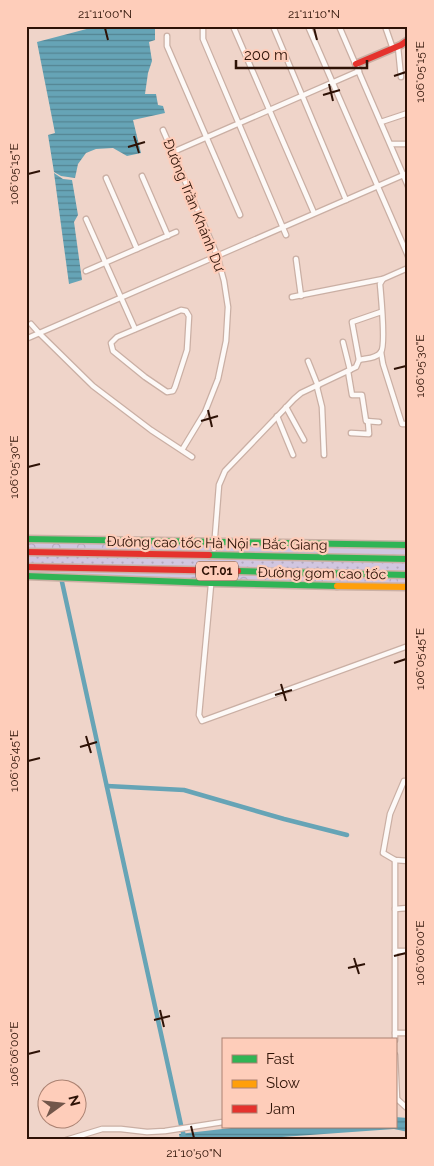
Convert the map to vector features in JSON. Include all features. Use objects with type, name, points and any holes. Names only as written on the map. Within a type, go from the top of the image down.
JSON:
[{"type":"main road","points":[[357,68],[408,40]]},
{"type":"main road","points":[[26,539],[214,545],[408,545]]},
{"type":"main road","name":"Đường cao tốc Hà Nội - Bắc Giang","points":[[26,552],[408,559]]},
{"type":"main road","name":"Đường cao tốc Hà Nội - Bắc Giang","points":[[26,567],[408,575]]},
{"type":"main road","name":"Đường gom cao tốc","points":[[26,576],[211,583],[408,587]]},
{"type":"street","points":[[202,26],[202,39],[286,235]]},
{"type":"street","points":[[233,26],[314,213]]},
{"type":"street","points":[[272,26],[346,200]]},
{"type":"street","points":[[308,26],[408,256]]},
{"type":"street","points":[[340,26],[380,122],[405,174],[408,186]]},
{"type":"street","points":[[385,26],[396,48],[402,77]]},
{"type":"street","points":[[167,36],[167,46],[240,215]]},
{"type":"street","points":[[173,152],[302,96],[357,68]]},
{"type":"street","points":[[380,122],[408,113]]},
{"type":"street","name":"Đường Trần Khánh Dư","points":[[163,130],[217,255],[228,307],[224,357],[218,379],[205,412],[182,450]]},
{"type":"street","points":[[391,144],[408,144]]},
{"type":"street","points":[[28,338],[405,174]]},
{"type":"street","points":[[142,176],[168,236]]},
{"type":"street","points":[[106,178],[137,249]]},
{"type":"street","points":[[86,219],[135,329]]},
{"type":"street","points":[[86,271],[176,232]]},
{"type":"street","points":[[296,259],[301,296]]},
{"type":"street","points":[[292,297],[383,279],[408,268]]},
{"type":"street","points":[[383,279],[380,284],[383,340],[381,352],[383,364],[402,424],[408,424]]},
{"type":"street","points":[[181,310],[185,310],[189,314],[187,350],[180,376],[172,391],[164,391],[112,349],[111,343],[113,339],[135,329],[181,310]]},
{"type":"street","points":[[214,545],[221,478],[228,466],[301,393],[356,367],[359,360],[352,322],[381,312]]},
{"type":"street","points":[[31,324],[93,386],[151,430],[192,457]]},
{"type":"street","points":[[343,342],[352,395],[362,395],[369,434],[351,433]]},
{"type":"street","points":[[359,360],[374,357],[381,352]]},
{"type":"street","points":[[308,361],[322,407],[324,455]]},
{"type":"street","points":[[286,407],[304,440]]},
{"type":"street","points":[[277,416],[293,455]]},
{"type":"street","points":[[368,421],[379,422]]},
{"type":"street","points":[[212,574],[199,715],[202,721],[408,646]]},
{"type":"street","points":[[408,782],[404,781],[390,814],[383,853],[395,860],[408,861]]},
{"type":"street","points":[[395,860],[395,1038]]},
{"type":"street","points":[[395,909],[408,908]]},
{"type":"street","points":[[395,951],[408,951]]},
{"type":"street","points":[[395,1033],[408,1033]]},
{"type":"street","points":[[396,1098],[408,1109]]},
{"type":"street","points":[[66,1140],[102,1129],[165,1131],[222,1122]]},
{"type":"green space","points":[[26,543],[206,543],[212,545],[212,549],[210,552],[26,548]]},
{"type":"green space","points":[[218,544],[408,548],[408,555],[216,552]]},
{"type":"green space","points":[[26,556],[408,563],[408,571],[26,563]]},
{"type":"green space","points":[[26,569],[210,573],[210,577],[203,580],[26,572]]},
{"type":"green space","points":[[213,574],[408,578],[408,584],[214,580]]},
{"type":"water","points":[[98,26],[155,26],[155,40],[149,42],[152,61],[145,94],[156,94],[158,105],[163,106],[165,113],[133,120],[141,153],[127,156],[113,148],[96,149],[86,153],[78,164],[75,178],[61,176],[54,172],[48,135],[55,133],[37,42]]},
{"type":"water","points":[[54,173],[63,179],[72,180],[78,215],[74,222],[82,280],[69,284]]},
{"type":"water","points":[[396,1117],[408,1118],[408,1132],[394,1129],[239,1140],[180,1140],[179,1134],[231,1128],[396,1128]]},
{"type":"waterway","points":[[62,582],[181,1125]]},
{"type":"waterway","points":[[107,786],[184,790],[347,835]]},
{"type":"waterway","points":[[183,1132],[184,1140]]},
{"type":"tunnel","points":[[212,572],[214,549]]},
{"type":"traffic: fast","points":[[26,539],[408,545]]},
{"type":"traffic: fast","points":[[209,555],[408,559]]},
{"type":"traffic: fast","points":[[238,571],[408,575]]},
{"type":"traffic: fast","points":[[26,576],[337,586]]},
{"type":"traffic: slow","points":[[337,586],[408,587]]},
{"type":"traffic: jam","points":[[356,64],[401,45],[408,40]]},
{"type":"traffic: jam","points":[[26,552],[209,555]]},
{"type":"traffic: jam","points":[[26,567],[238,571]]}]
